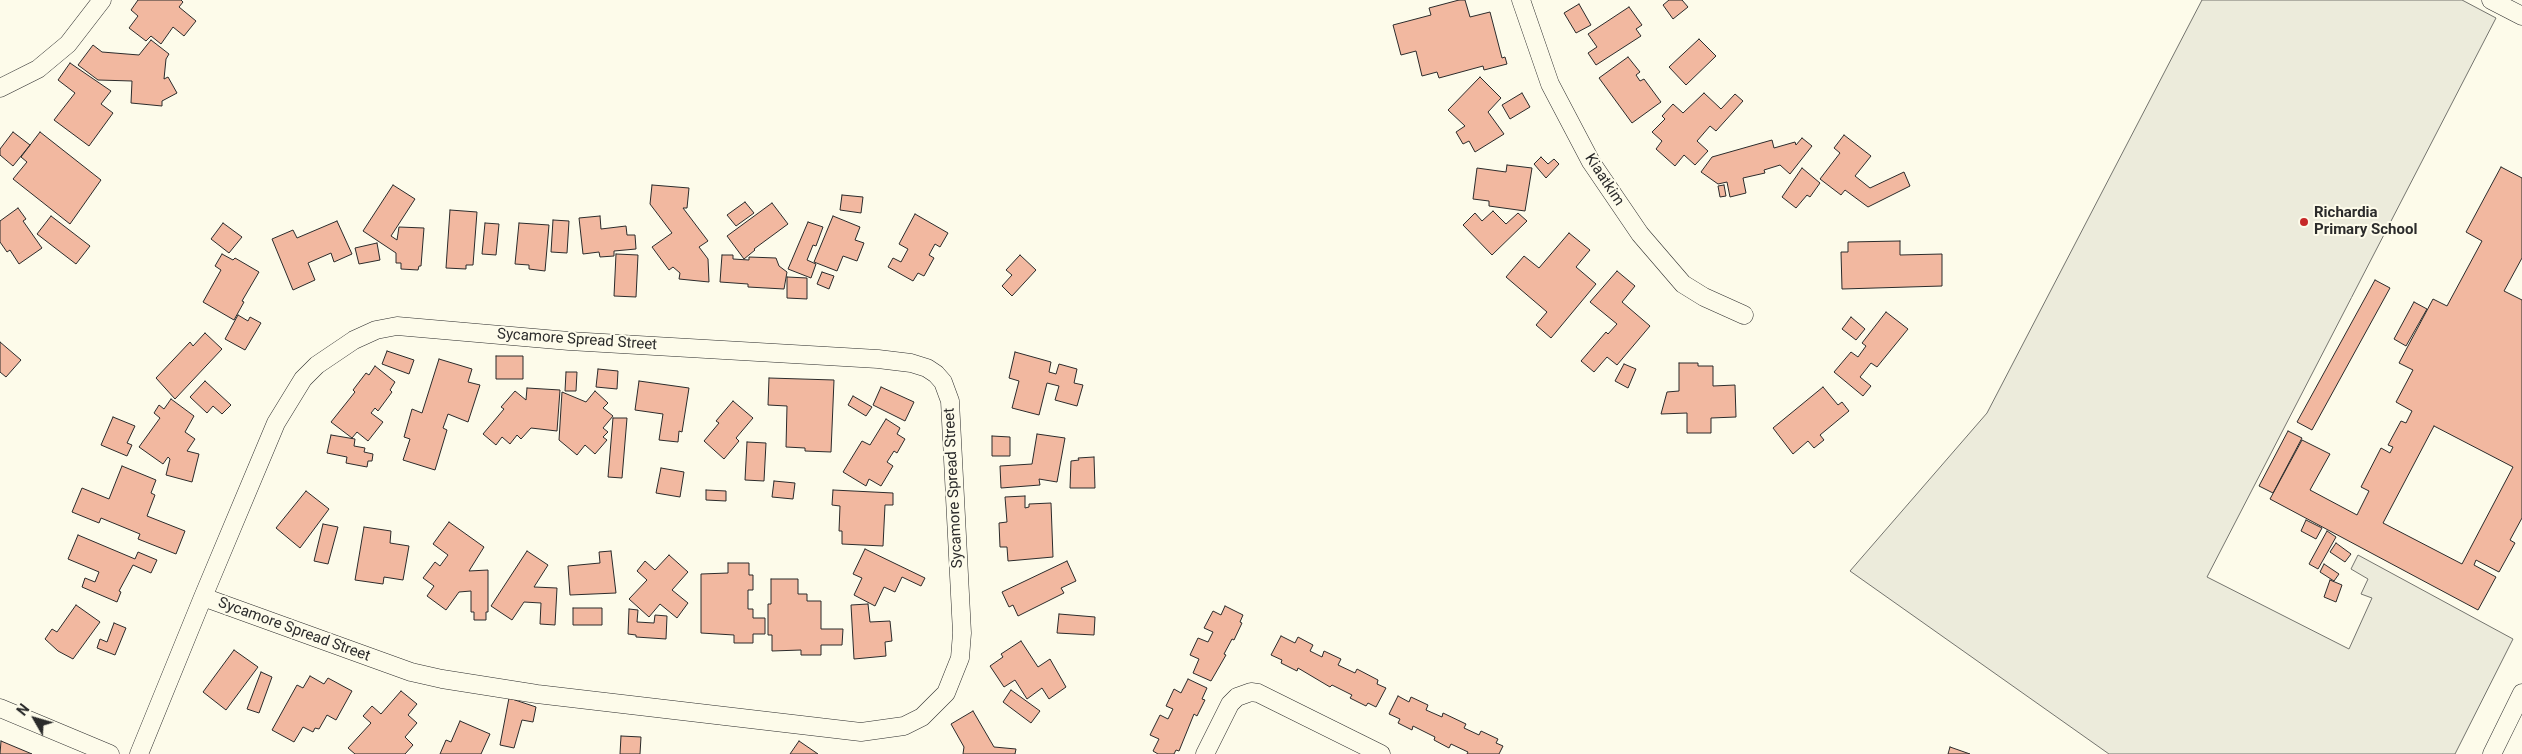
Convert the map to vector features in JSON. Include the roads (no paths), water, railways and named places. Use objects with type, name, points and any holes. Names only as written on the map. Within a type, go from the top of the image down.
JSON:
[{"type":"street","points":[[0,88],[38,69],[68,44],[102,0]]},
{"type":"street","name":"Kiaatkim","points":[[1521,0],[1550,84],[1591,162],[1640,234],[1683,284],[1704,297],[1744,315]]},
{"type":"street","points":[[2492,0],[2522,16]]},
{"type":"street","name":"Sycamore Spread Street","points":[[139,754],[203,597],[276,423],[288,401],[317,365],[354,340],[376,330],[397,326],[569,341],[878,359],[911,363],[927,368],[936,374],[943,382],[950,401],[962,633],[960,658],[946,693],[922,717],[904,726],[861,732],[547,695],[442,679],[411,672],[203,597]]},
{"type":"street","points":[[1205,754],[1230,704],[1237,697],[1251,692],[1258,693],[1381,754]]},
{"type":"street","points":[[2492,754],[2522,693]]},
{"type":"street","points":[[0,708],[110,754]]},
{"type":"place","name":"Richardia Primary School","points":[[2304,222]]}]
